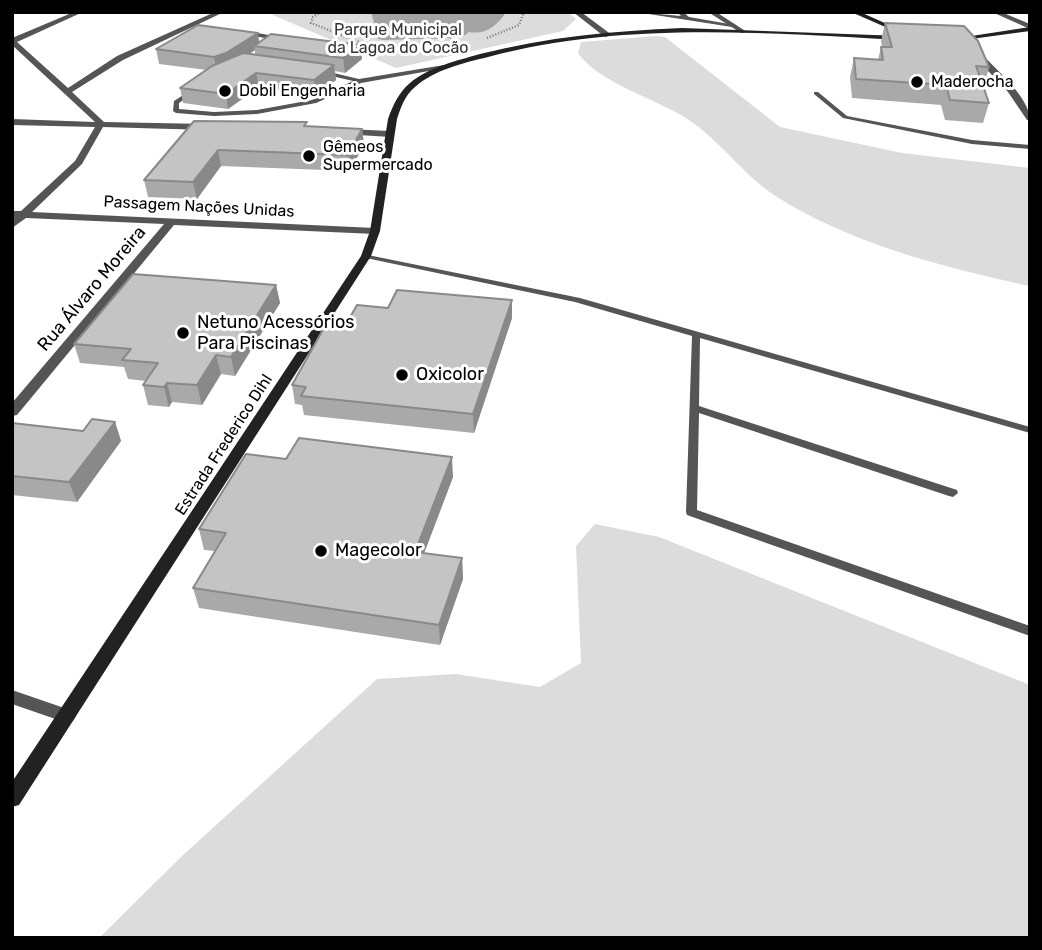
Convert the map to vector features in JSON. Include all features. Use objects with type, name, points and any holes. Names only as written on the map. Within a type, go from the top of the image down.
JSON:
[{"type":"main road","points":[[854,12],[901,36]]},
{"type":"main road","points":[[870,20],[880,28],[901,36]]},
{"type":"main road","points":[[865,36],[880,28]]},
{"type":"main road","points":[[950,39],[1030,28]]},
{"type":"main road","name":"Estrada Frederico Dihl","points":[[12,799],[366,256],[375,231],[390,134],[397,105],[405,92],[444,67],[508,48],[583,36],[743,32],[918,38]]},
{"type":"street","points":[[80,12],[12,41],[101,122]]},
{"type":"street","points":[[67,92],[120,58],[220,12]]},
{"type":"street","points":[[576,12],[608,35]]},
{"type":"street","points":[[712,12],[743,32]]},
{"type":"street","points":[[995,12],[1030,28]]},
{"type":"street","points":[[583,36],[587,21]]},
{"type":"street","points":[[963,39],[1011,90],[1030,118]]},
{"type":"street","points":[[12,122],[101,122],[211,127]]},
{"type":"street","points":[[12,225],[17,215],[79,162],[101,122]]},
{"type":"street","points":[[335,132],[390,134]]},
{"type":"street","name":"Passagem Nações Unidas","points":[[17,215],[375,231]]},
{"type":"street","name":"Rua Álvaro Moreira","points":[[12,412],[172,221]]},
{"type":"street","points":[[12,696],[67,716]]},
{"type":"lane","points":[[638,12],[732,25]]},
{"type":"lane","points":[[679,12],[687,18]]},
{"type":"lane","points":[[242,32],[281,38],[271,44]]},
{"type":"lane","points":[[203,83],[176,102],[176,111],[214,114],[257,112],[314,102],[359,81],[444,67]]},
{"type":"lane","points":[[311,71],[359,81]]},
{"type":"lane","points":[[816,93],[845,117],[972,142],[1030,147]]},
{"type":"lane","points":[[366,256],[577,300],[1030,430]]},
{"type":"lane","points":[[696,334],[691,512],[1030,631]]},
{"type":"lane","points":[[694,408],[953,493]]},
{"type":"path","points":[[321,12],[313,17],[311,23],[374,48],[410,50],[462,47]]},
{"type":"path","points":[[488,38],[519,24],[524,12]]},
{"type":"green space","name":"Parque Municipal da Lagoa do Cocão","points":[[266,12],[568,12],[576,19],[563,31],[396,68]]},
{"type":"green space","points":[[665,37],[780,127],[902,153],[1030,168],[1030,286],[898,252],[803,212],[762,186],[686,118],[599,73],[578,53],[581,42]]},
{"type":"green space","points":[[595,524],[659,537],[1030,685],[1030,938],[99,938],[182,856],[377,679],[456,674],[540,687],[581,663],[576,546]]},
{"type":"shaded area","points":[[371,12],[506,12],[490,28],[481,32],[469,32],[461,38],[382,40],[368,35],[376,30]]},
{"type":"building","name":"Maderocha","points":[[885,23],[964,26],[978,41],[989,67],[976,66],[989,103],[950,100],[946,85],[856,79],[854,58],[883,60],[881,47],[892,47]]},
{"type":"building","points":[[198,25],[258,33],[226,53],[214,57],[156,49]]},
{"type":"building","points":[[271,34],[361,45],[343,58],[254,46]]},
{"type":"building","points":[[243,53],[334,65],[314,80],[256,73],[226,94],[180,88],[212,66]]},
{"type":"building","points":[[194,121],[307,122],[304,126],[362,129],[348,155],[218,150],[193,182],[144,180]]},
{"type":"building","name":"Netuno Acessórios Para Piscinas","points":[[133,274],[276,285],[231,357],[216,355],[197,385],[167,383],[164,387],[143,385],[158,363],[122,360],[131,349],[74,344]]},
{"type":"building","name":"Oxicolor","points":[[397,290],[512,300],[473,414],[301,396],[306,387],[292,385],[325,326],[344,328],[357,305],[388,308]]},
{"type":"building","points":[[92,419],[115,422],[69,482],[12,476],[12,423],[83,431]]},
{"type":"building","name":"Magecolor","points":[[299,438],[452,457],[415,552],[462,558],[439,625],[193,588],[226,533],[199,529],[246,454],[286,459]]},
{"type":"place","name":"Maderocha","points":[[917,82]]},
{"type":"place","name":"Dobil Engenharia","points":[[225,91]]},
{"type":"place","name":"Gêmeos Supermercado","points":[[309,156]]},
{"type":"place","name":"Netuno Acessórios Para Piscinas","points":[[183,333]]},
{"type":"place","name":"Oxicolor","points":[[402,375]]},
{"type":"place","name":"Magecolor","points":[[321,551]]}]
